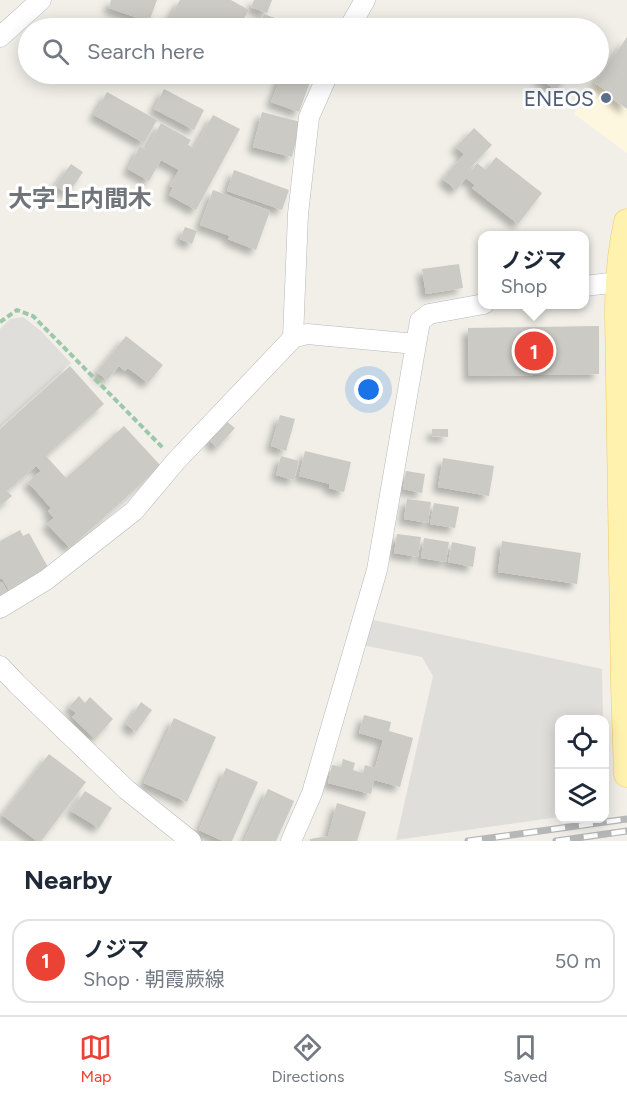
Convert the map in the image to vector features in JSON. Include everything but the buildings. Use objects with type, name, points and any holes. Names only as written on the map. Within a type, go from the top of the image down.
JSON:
[{"type":"main road","points":[[627,222],[618,282],[627,774]]},
{"type":"street","points":[[21,18],[41,0]]},
{"type":"street","points":[[355,18],[365,0]]},
{"type":"street","points":[[0,37],[18,21]]},
{"type":"street","points":[[293,338],[298,214],[309,117],[324,84]]},
{"type":"street","points":[[589,286],[618,282]]},
{"type":"street","points":[[291,841],[312,794],[377,570],[420,321],[429,314],[478,305]]},
{"type":"street","points":[[0,608],[46,580],[134,511],[176,461],[293,338],[307,334],[416,344]]},
{"type":"street","points":[[0,666],[127,790],[191,841]]},
{"type":"path","points":[[0,322],[17,310],[33,316],[176,461]]},
{"type":"shaded area","name":"ENEOS","points":[[627,37],[627,153],[574,114],[595,84],[609,84],[609,63]]},
{"type":"shaded area","points":[[23,317],[41,331],[71,363],[0,427],[0,329],[10,319]]},
{"type":"shaded area","points":[[369,619],[602,669],[603,715],[555,715],[555,818],[396,840],[433,676],[422,657],[362,645]]},
{"type":"railway","points":[[468,841],[627,819]]},
{"type":"railway","points":[[556,841],[627,831]]},
{"type":"place","name":"ENEOS","points":[[606,98]]},
{"type":"place","name":"ノジマ","points":[[534,351]]},
{"type":"district","name":"大字上内間木","points":[[80,198]]}]
